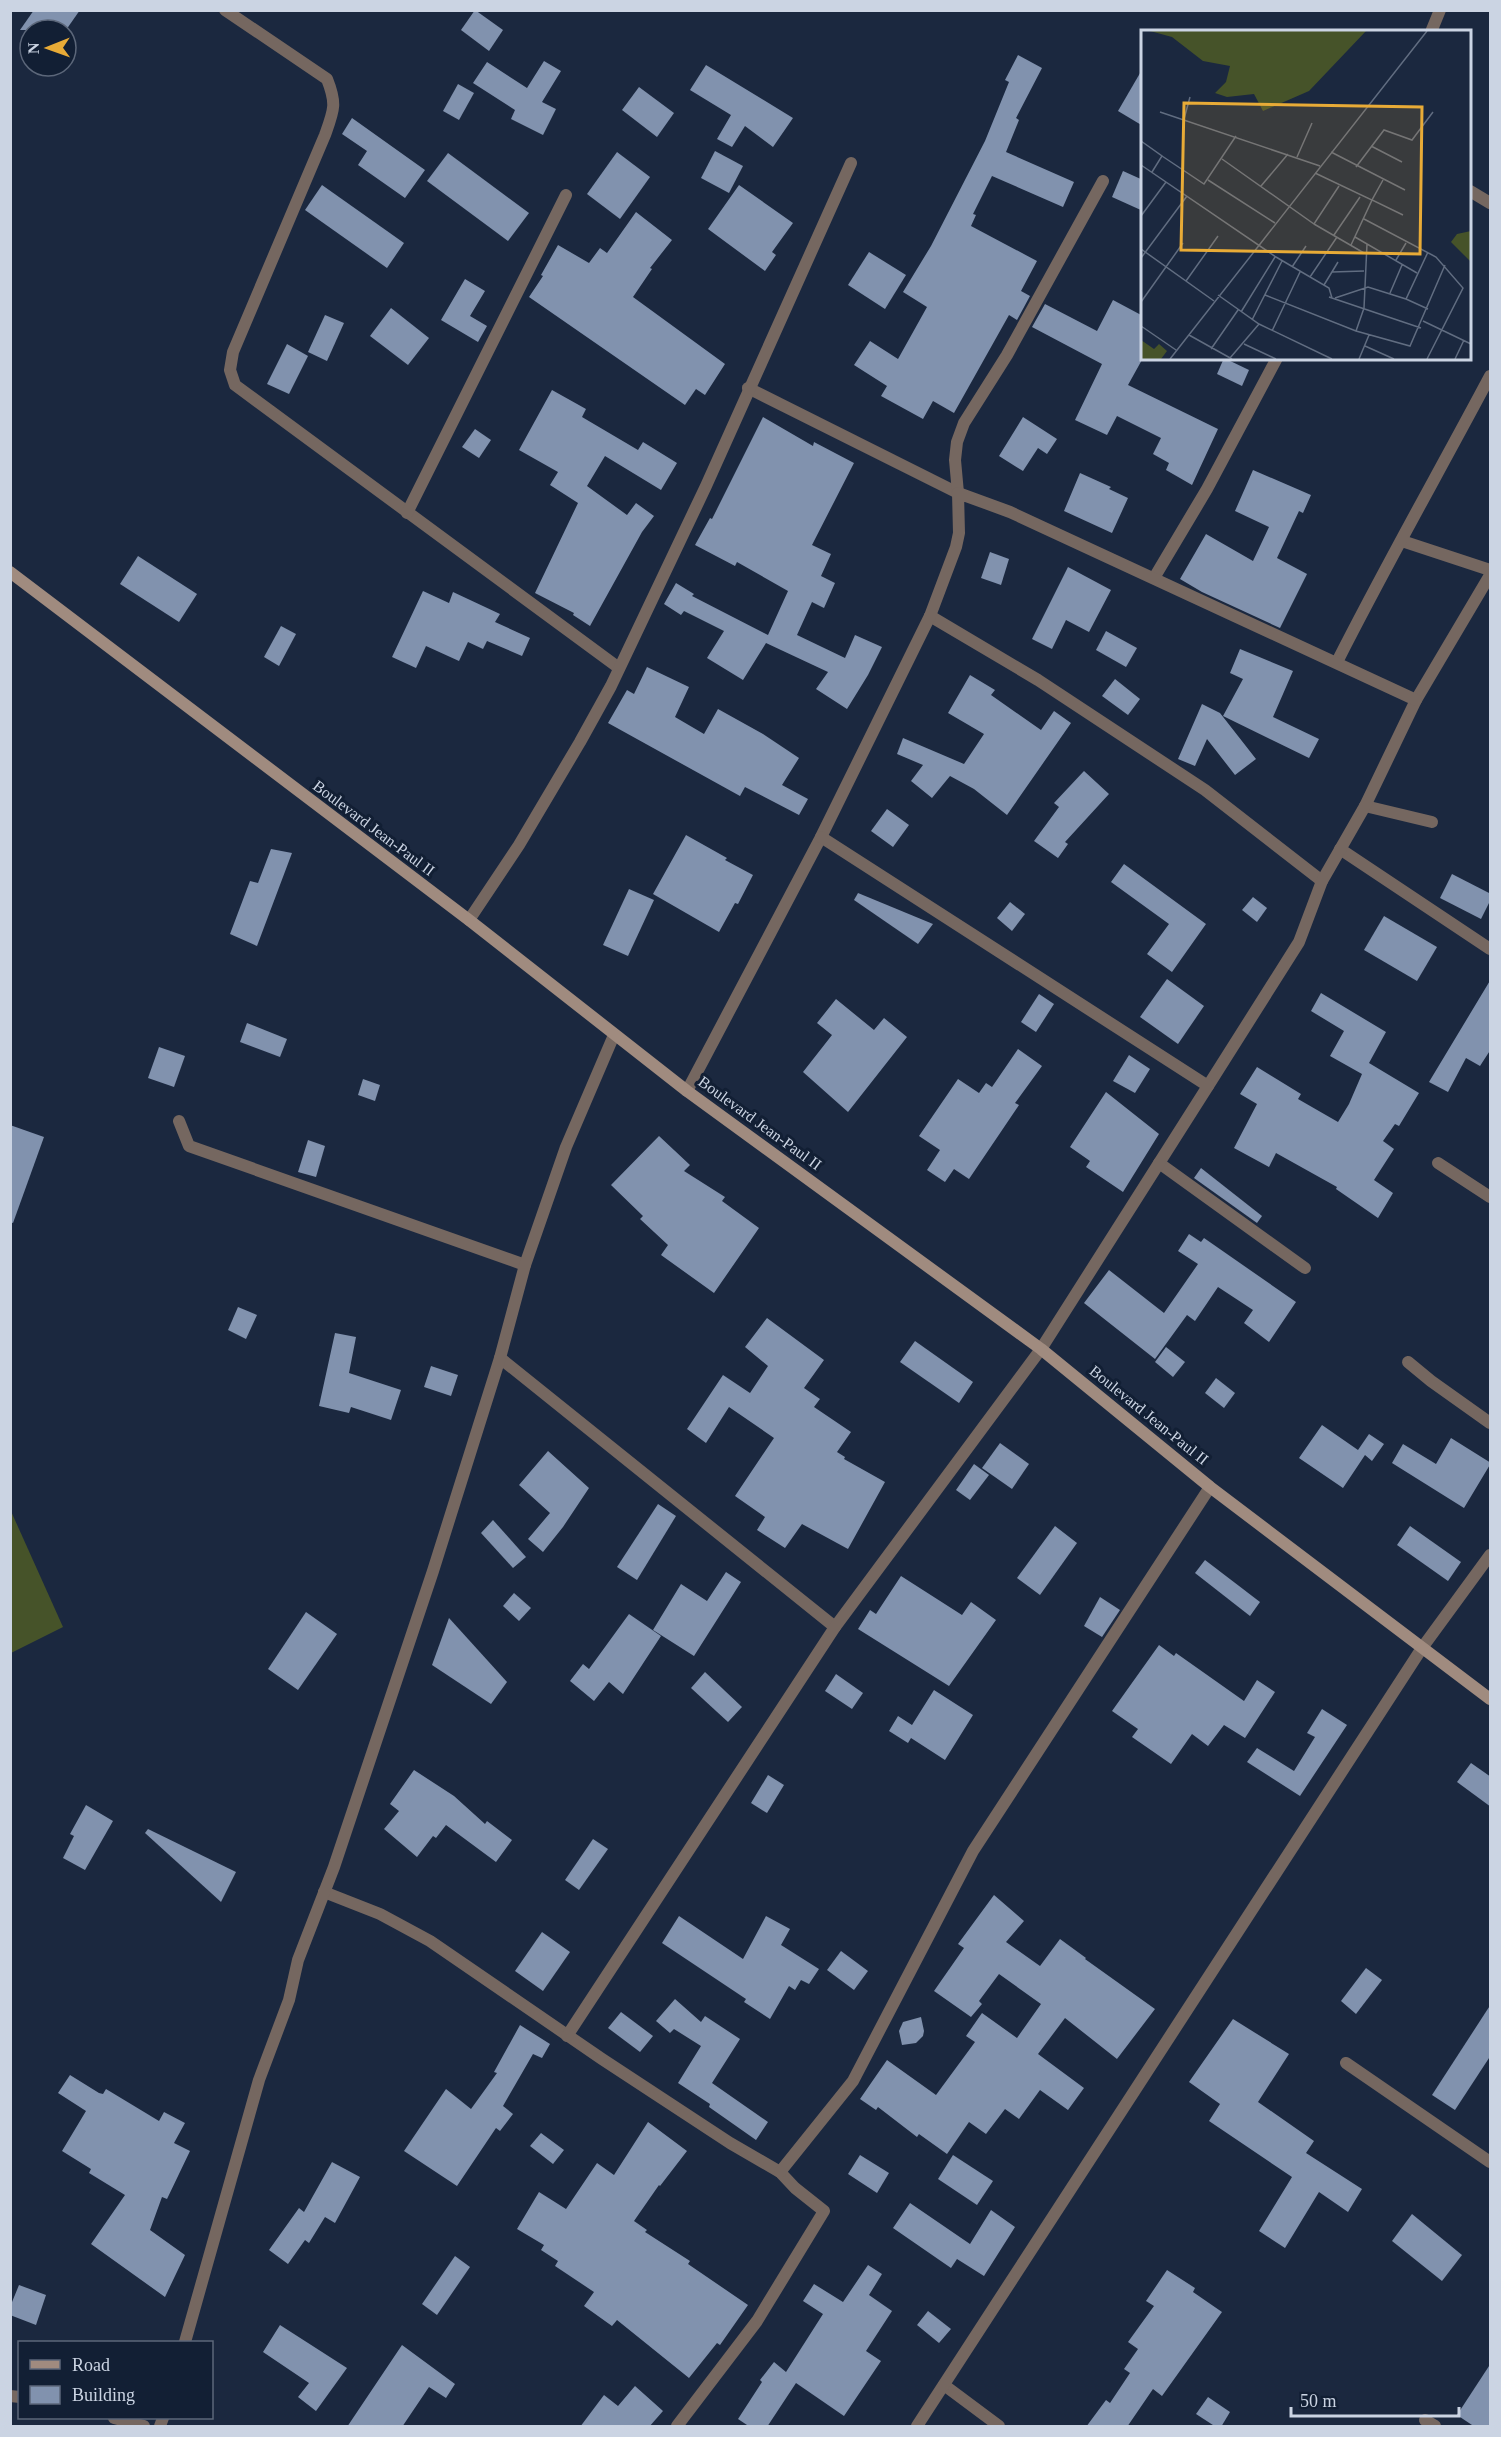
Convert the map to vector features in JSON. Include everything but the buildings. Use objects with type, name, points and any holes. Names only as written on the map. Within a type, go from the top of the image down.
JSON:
[{"type":"main road","name":"Boulevard Jean-Paul II","points":[[10,572],[469,920],[687,1091],[1041,1349],[1210,1487],[1491,1699]]},
{"type":"street","points":[[225,10],[327,79],[334,98],[332,114],[325,135],[233,352],[230,370],[235,385],[619,668]]},
{"type":"street","points":[[1432,30],[1440,10]]},
{"type":"street","points":[[469,920],[530,827],[580,742],[619,668],[706,486],[748,388],[851,164]]},
{"type":"street","points":[[687,1091],[821,837],[930,616],[959,533],[955,460],[957,442],[964,423],[1007,355],[1103,182]]},
{"type":"street","points":[[1471,192],[1491,203]]},
{"type":"street","points":[[407,513],[566,195]]},
{"type":"street","points":[[1154,578],[1207,489],[1275,360]]},
{"type":"street","points":[[1337,662],[1382,573],[1402,541],[1491,376]]},
{"type":"street","points":[[748,388],[958,493],[1010,512],[1416,700]]},
{"type":"street","points":[[1402,541],[1491,570]]},
{"type":"street","points":[[567,2036],[835,1627],[1041,1349],[1208,1086],[1299,942],[1322,881],[1365,806],[1416,700],[1491,575]]},
{"type":"street","points":[[930,616],[1038,680],[1205,790],[1322,881]]},
{"type":"street","points":[[1365,806],[1432,822]]},
{"type":"street","points":[[821,837],[1208,1086]]},
{"type":"street","points":[[1340,849],[1491,949]]},
{"type":"street","points":[[186,2341],[259,2080],[289,2000],[298,1960],[324,1892],[433,1571],[500,1358],[525,1265],[566,1147],[614,1035]]},
{"type":"street","points":[[179,1121],[189,1146],[525,1265]]},
{"type":"street","points":[[1159,1163],[1305,1268]]},
{"type":"street","points":[[1438,1163],[1491,1197]]},
{"type":"street","points":[[500,1358],[835,1627]]},
{"type":"street","points":[[1408,1362],[1491,1423]]},
{"type":"street","points":[[780,2172],[853,2080],[973,1851],[1210,1487]]},
{"type":"street","points":[[917,2427],[1422,1648],[1491,1555]]},
{"type":"street","points":[[324,1892],[380,1914],[430,1941],[567,2036],[730,2143],[780,2172],[824,2211],[757,2321],[677,2427]]},
{"type":"street","points":[[1346,2063],[1491,2162]]},
{"type":"street","points":[[944,2385],[999,2427]]},
{"type":"street","points":[[117,2419],[144,2427]]},
{"type":"green space","points":[[10,1509],[63,1627],[11,1653],[10,1653]]}]
